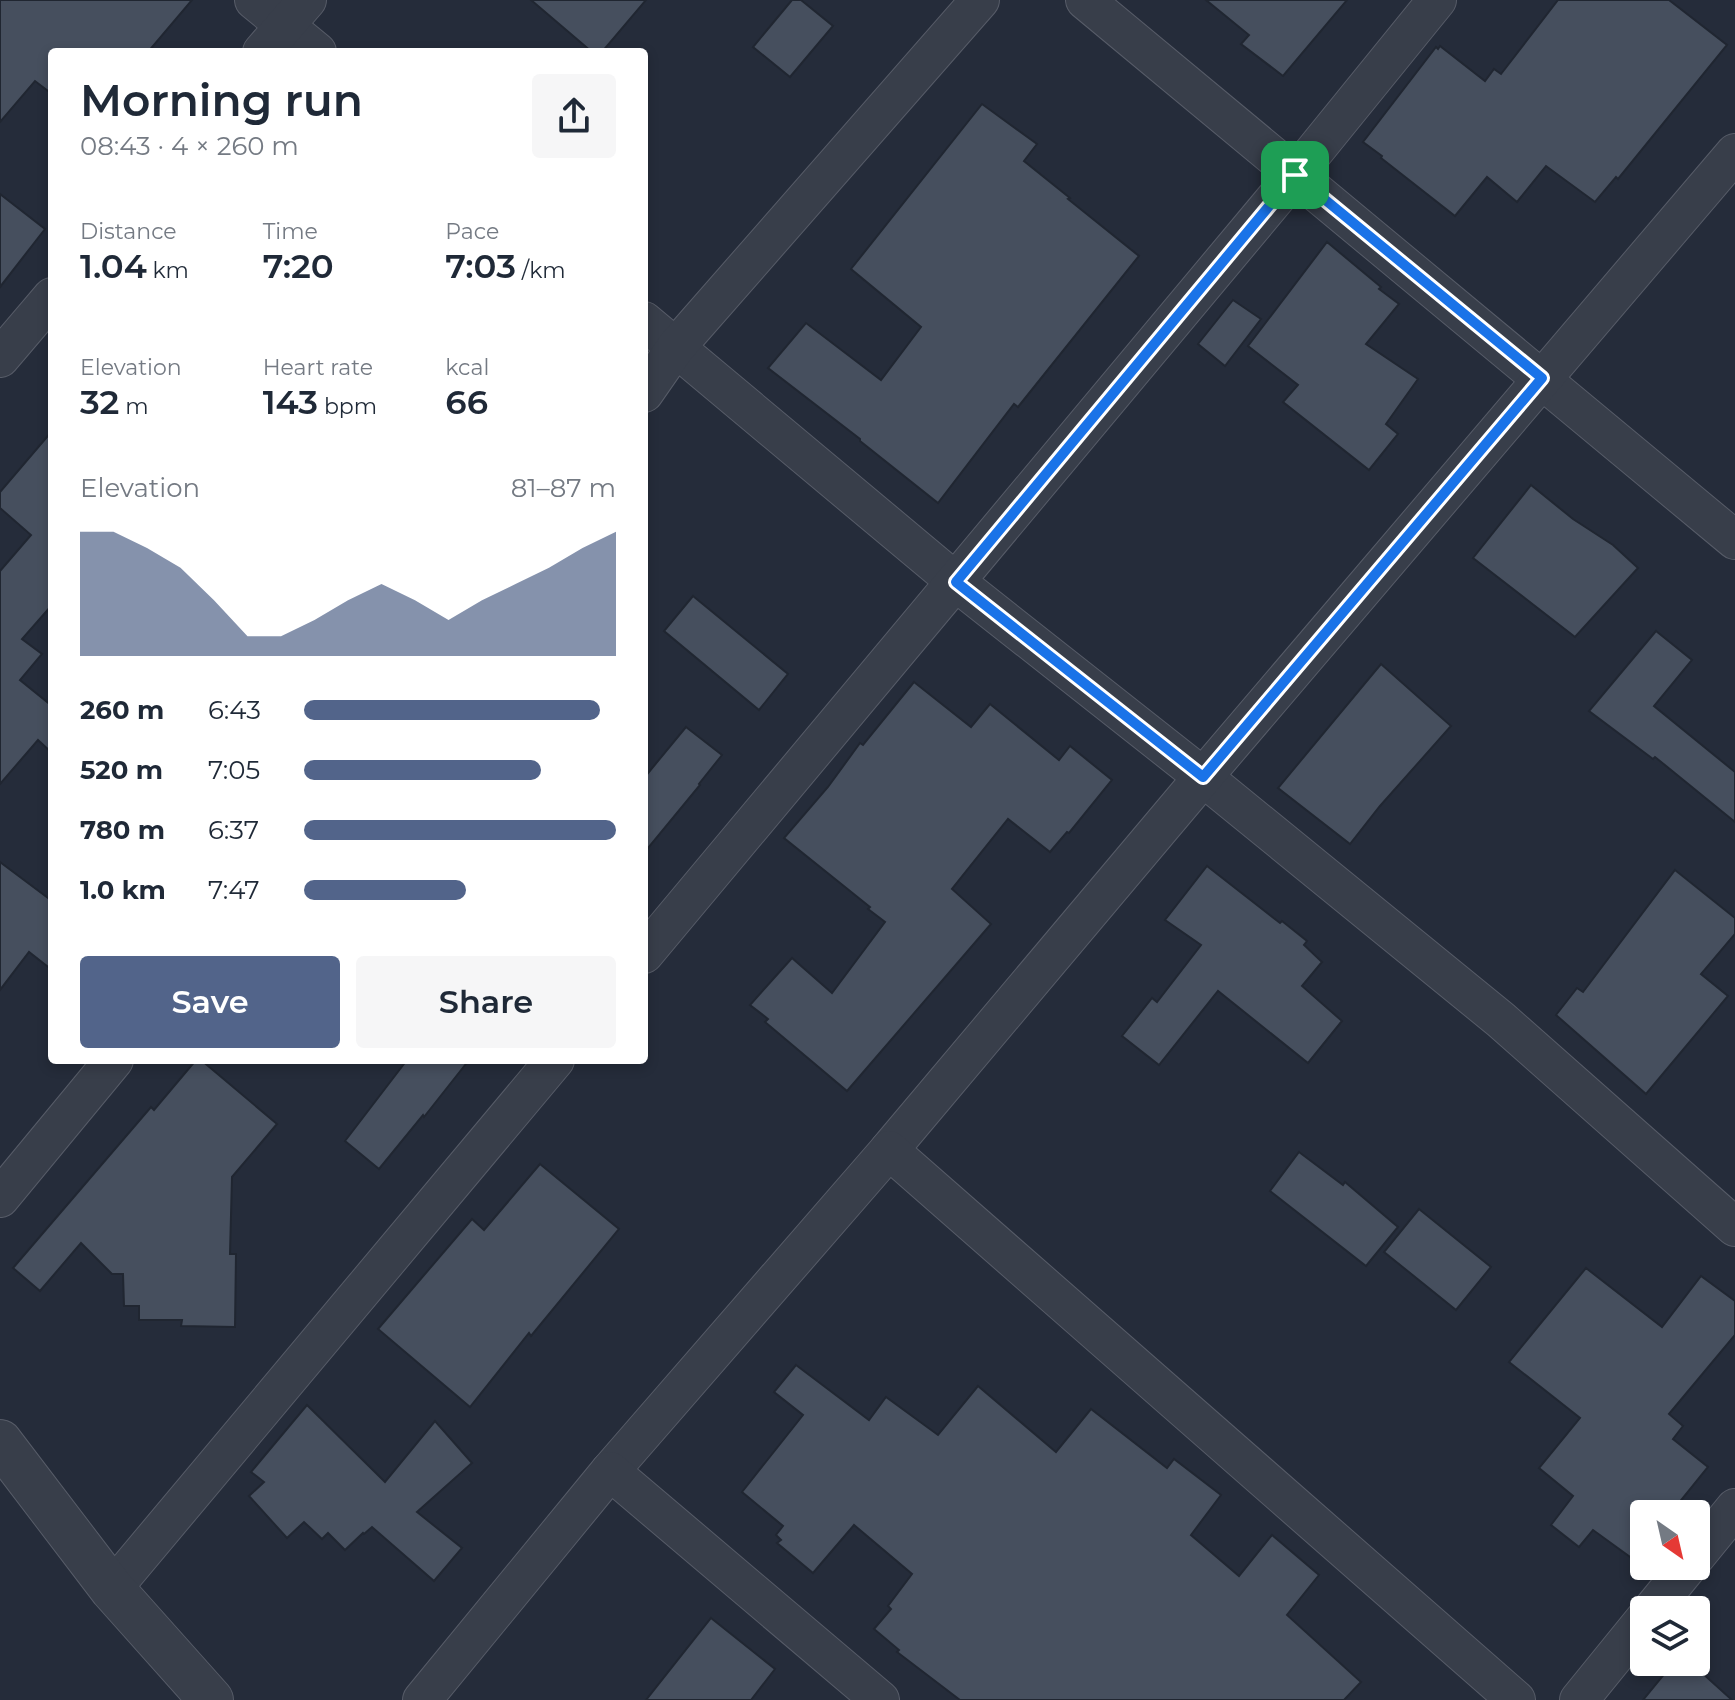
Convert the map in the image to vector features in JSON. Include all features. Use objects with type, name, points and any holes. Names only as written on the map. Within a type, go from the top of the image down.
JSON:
[{"type":"street","points":[[254,0],[312,48]]},
{"type":"street","points":[[648,387],[676,347],[980,0]]},
{"type":"street","points":[[1085,0],[1735,540]]},
{"type":"street","points":[[648,949],[1295,175],[1437,0]]},
{"type":"street","points":[[422,1700],[610,1471],[889,1150],[1735,153]]},
{"type":"street","points":[[0,358],[48,302]]},
{"type":"street","points":[[648,324],[956,582],[1203,777],[1501,1020],[1735,1227]]},
{"type":"street","points":[[0,1198],[111,1064]]},
{"type":"street","points":[[112,1589],[552,1064]]},
{"type":"street","points":[[889,1150],[1516,1700]]},
{"type":"street","points":[[0,1442],[112,1589],[211,1700]]},
{"type":"street","points":[[610,1471],[880,1700]]},
{"type":"street","points":[[1710,1539],[1735,1508]]},
{"type":"street","points":[[1663,1596],[1677,1580]]},
{"type":"street","points":[[1579,1700],[1630,1637]]},
{"type":"building","points":[[0,0],[192,0],[151,48],[48,48],[48,91],[35,81],[0,122]]},
{"type":"building","points":[[531,0],[646,0],[605,48],[587,48]]},
{"type":"building","points":[[792,0],[801,0],[833,26],[790,77],[753,47]]},
{"type":"building","points":[[1206,0],[1347,0],[1283,76],[1241,44],[1249,35]]},
{"type":"building","points":[[1558,0],[1669,0],[1727,45],[1618,179],[1616,177],[1595,202],[1546,166],[1517,202],[1487,177],[1455,216],[1363,142],[1436,47],[1438,49],[1440,46],[1485,81],[1494,69],[1501,74]]},
{"type":"building","points":[[982,104],[1037,144],[1024,161],[1139,256],[1018,407],[1014,404],[938,503],[768,368],[806,323],[881,380],[921,327],[851,269]]},
{"type":"building","points":[[0,194],[45,229],[0,287]]},
{"type":"building","points":[[1327,242],[1399,304],[1366,344],[1418,379],[1386,424],[1398,434],[1369,470],[1283,402],[1298,385],[1248,346]]},
{"type":"building","points":[[1233,300],[1261,319],[1225,366],[1198,344]]},
{"type":"building","points":[[48,436],[48,610],[22,639],[42,654],[20,680],[48,703],[48,749],[38,740],[0,784],[0,571],[31,535],[0,508],[0,492]]},
{"type":"building","points":[[1531,485],[1573,519],[1613,545],[1638,568],[1575,637],[1473,558]]},
{"type":"building","points":[[693,596],[788,674],[759,710],[664,631]]},
{"type":"building","points":[[1656,631],[1692,660],[1654,706],[1735,772],[1735,822],[1655,757],[1653,759],[1589,711]]},
{"type":"building","points":[[1381,664],[1451,726],[1350,844],[1278,788]]},
{"type":"building","points":[[914,682],[971,727],[990,704],[1059,760],[1070,746],[1112,780],[1050,852],[1008,819],[952,889],[991,924],[847,1091],[765,1022],[768,1019],[750,1005],[792,958],[832,993],[885,922],[784,838],[828,787],[860,743],[863,745]]},
{"type":"building","points":[[686,727],[722,755],[648,848],[648,773]]},
{"type":"building","points":[[0,862],[48,898],[48,967],[29,952],[0,990]]},
{"type":"building","points":[[1207,866],[1307,941],[1304,945],[1322,962],[1302,986],[1342,1021],[1308,1063],[1218,991],[1159,1065],[1122,1036],[1152,998],[1157,1002],[1201,945],[1165,920]]},
{"type":"building","points":[[1675,870],[1735,918],[1735,934],[1701,974],[1728,996],[1646,1094],[1556,1015],[1577,988],[1583,992]]},
{"type":"building","points":[[193,1064],[206,1064],[277,1124],[232,1177],[230,1254],[236,1254],[235,1327],[181,1326],[182,1320],[139,1320],[139,1306],[124,1306],[123,1274],[112,1274],[81,1243],[40,1291],[13,1268],[151,1107],[154,1110]]},
{"type":"building","points":[[404,1064],[466,1064],[379,1169],[345,1141]]},
{"type":"building","points":[[1299,1152],[1343,1185],[1345,1182],[1398,1227],[1366,1266],[1270,1191]]},
{"type":"building","points":[[540,1164],[619,1229],[470,1407],[378,1329],[472,1219],[484,1230]]},
{"type":"building","points":[[1419,1209],[1491,1267],[1456,1310],[1384,1252]]},
{"type":"building","points":[[1586,1268],[1662,1327],[1701,1276],[1735,1301],[1735,1335],[1669,1414],[1683,1426],[1673,1439],[1708,1467],[1681,1500],[1630,1500],[1630,1557],[1593,1530],[1579,1547],[1551,1525],[1573,1496],[1539,1468],[1580,1418],[1509,1362]]},
{"type":"building","points":[[796,1365],[869,1420],[886,1397],[938,1435],[978,1386],[1056,1452],[1091,1409],[1167,1468],[1174,1459],[1221,1495],[1191,1535],[1239,1576],[1272,1535],[1319,1575],[1287,1615],[1361,1682],[1344,1700],[960,1700],[897,1652],[899,1650],[874,1629],[891,1609],[888,1606],[912,1574],[854,1525],[813,1573],[777,1543],[781,1540],[776,1535],[783,1526],[742,1492],[803,1415],[774,1392]]},
{"type":"building","points":[[307,1405],[385,1482],[435,1421],[472,1463],[417,1512],[462,1548],[434,1581],[372,1527],[345,1550],[328,1533],[322,1539],[304,1522],[287,1538],[249,1496],[264,1482],[251,1472]]},
{"type":"building","points":[[711,1618],[775,1669],[751,1700],[646,1700]]},
{"type":"building","points":[[1663,1676],[1705,1676],[1732,1700],[1643,1700]]},
{"type":"route","points":[[1295,175],[1542,378],[1203,777],[956,582],[1295,175]]}]
